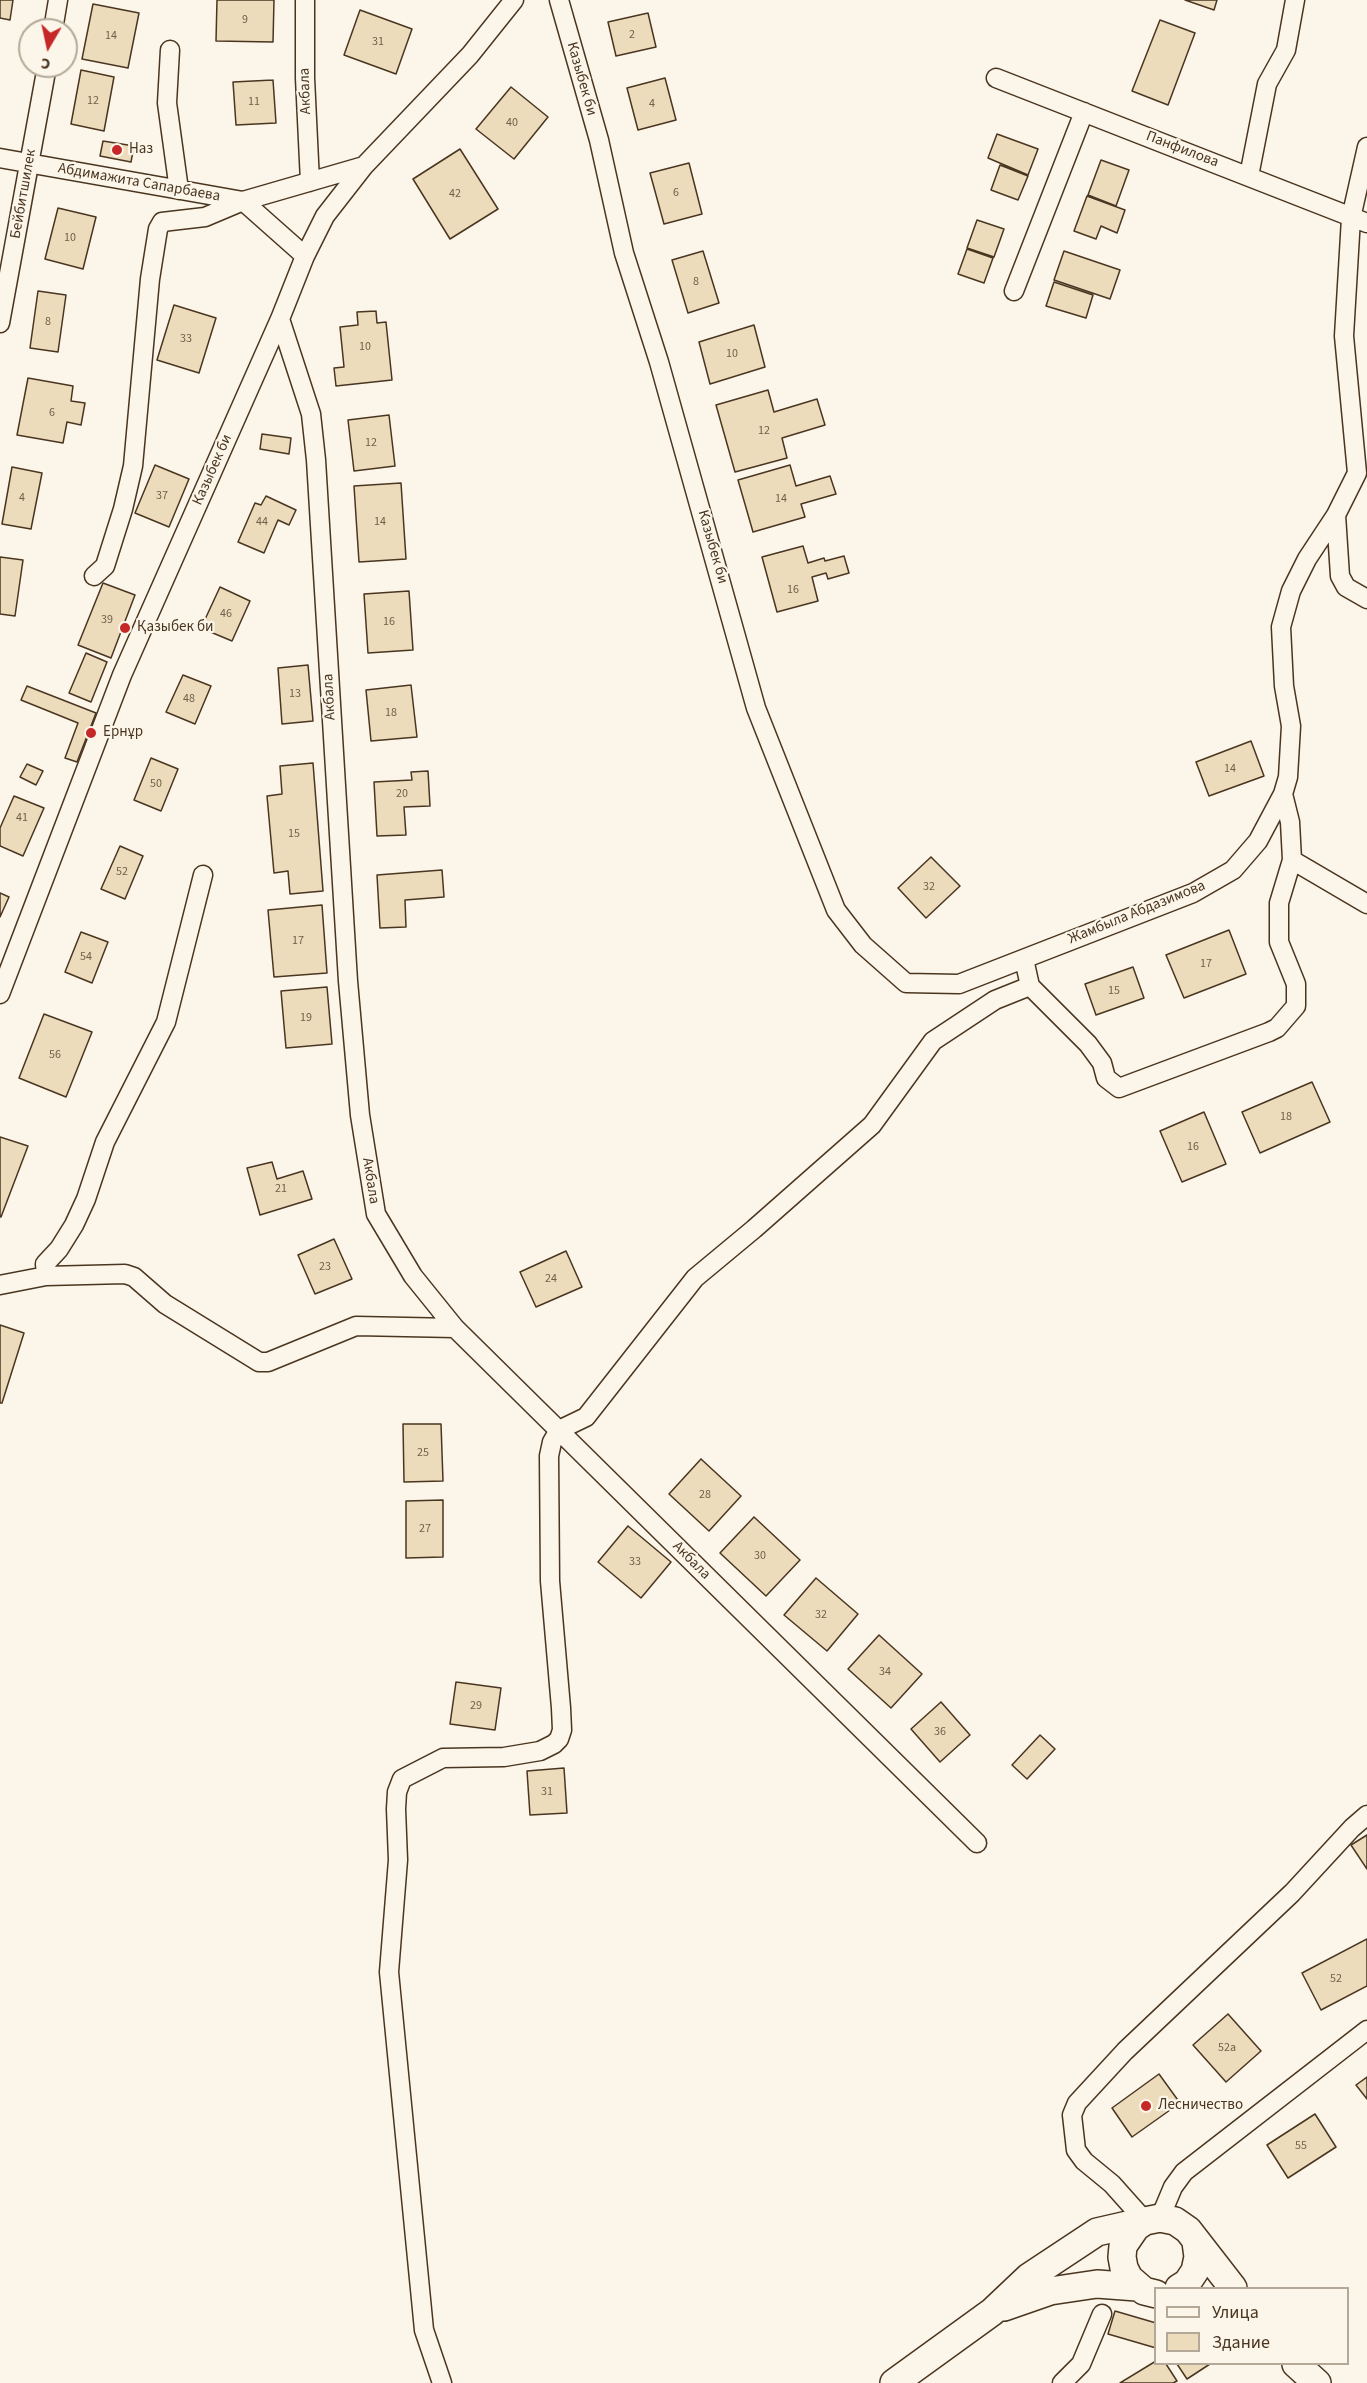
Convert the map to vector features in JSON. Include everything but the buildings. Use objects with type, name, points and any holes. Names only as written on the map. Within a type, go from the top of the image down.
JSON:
[{"type":"main road","points":[[1146,2290],[1124,2268],[1123,2246],[1128,2235],[1136,2227],[1153,2219]]},
{"type":"main road","points":[[894,2383],[992,2312],[1029,2277],[1097,2232],[1153,2219],[1175,2221],[1188,2230],[1231,2287]]},
{"type":"main road","points":[[1182,2287],[1195,2271],[1198,2256],[1196,2242]]},
{"type":"main road","points":[[992,2312],[1050,2290],[1097,2284],[1146,2290]]},
{"type":"main road","points":[[1297,2365],[1317,2383]]},
{"type":"street","points":[[55,18],[58,0]]},
{"type":"street","name":"Акбала","points":[[305,0],[305,78],[310,182]]},
{"type":"street","name":"Казыбек би","points":[[0,993],[122,675],[280,319],[305,256],[325,216],[364,166],[470,55],[514,0]]},
{"type":"street","name":"Казыбек би","points":[[560,0],[599,140],[624,253],[659,362],[756,708],[836,910],[863,945],[906,983],[959,984],[987,973]]},
{"type":"street","points":[[1249,176],[1267,84],[1286,50],[1295,0]]},
{"type":"street","points":[[170,50],[167,103],[179,190]]},
{"type":"street","name":"Бейбитшилек","points":[[0,323],[45,78]]},
{"type":"street","name":"Панфилова","points":[[996,78],[1359,220]]},
{"type":"street","points":[[1014,291],[1084,112]]},
{"type":"street","points":[[1024,958],[1030,986],[1088,1044],[1102,1063],[1106,1078],[1119,1088],[1269,1032],[1277,1028],[1296,1006],[1296,984],[1279,942],[1279,903],[1292,860],[1290,822],[1283,794],[1288,777],[1291,726],[1284,686],[1281,627],[1291,591],[1307,559],[1362,474],[1344,336],[1367,147]]},
{"type":"street","name":"Абдимажита Сапарбаева","points":[[0,158],[243,201]]},
{"type":"street","points":[[94,576],[105,566],[123,509],[133,466],[150,279],[158,229],[162,222],[205,217],[243,201],[364,166]]},
{"type":"street","points":[[243,201],[305,256]]},
{"type":"street","name":"Акбала","points":[[280,319],[310,414],[316,460],[348,969],[367,1165],[376,1214],[413,1276],[455,1328],[977,1843]]},
{"type":"street","points":[[1336,515],[1340,576],[1346,587],[1367,599]]},
{"type":"street","name":"Жамбыла Абдазимова","points":[[987,973],[1193,893],[1233,870],[1258,841],[1283,794]]},
{"type":"street","points":[[1292,860],[1367,904]]},
{"type":"street","points":[[46,1276],[45,1264],[59,1249],[74,1225],[86,1199],[105,1142],[166,1022],[202,875]]},
{"type":"street","points":[[442,2383],[424,2330],[389,1972],[398,1860],[398,1792],[402,1779],[444,1758],[513,1756],[540,1751],[555,1744],[559,1739],[562,1730],[561,1708],[550,1581],[549,1456],[552,1442],[559,1430],[586,1417],[695,1278],[872,1125],[933,1041],[995,1000],[1030,986]]},
{"type":"street","points":[[0,1285],[46,1276],[125,1274],[134,1277],[165,1304],[259,1362],[268,1362],[356,1326],[455,1328]]},
{"type":"street","points":[[1367,1815],[1352,1828],[1292,1893],[1125,2051],[1077,2103],[1072,2115],[1076,2151],[1084,2161],[1153,2219],[1184,2172],[1197,2160],[1367,2030]]},
{"type":"street","points":[[1062,2383],[1081,2364],[1102,2314]]},
{"type":"place","name":"Наз","points":[[117,150]]},
{"type":"place","name":"Қазыбек би","points":[[125,628]]},
{"type":"place","name":"Ернұр","points":[[91,733]]},
{"type":"place","name":"Лесничество","points":[[1146,2106]]}]
